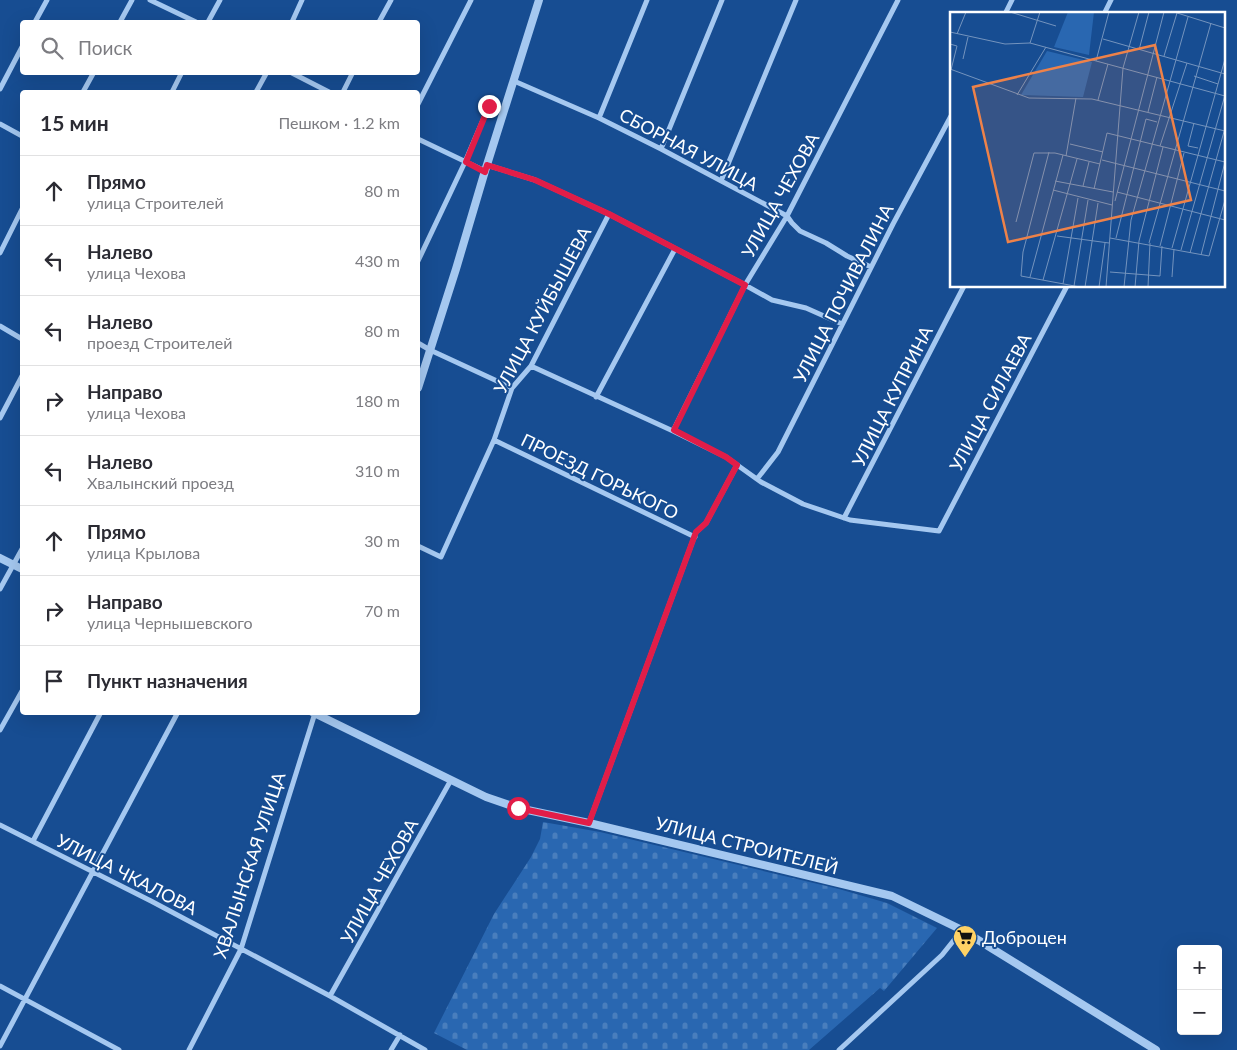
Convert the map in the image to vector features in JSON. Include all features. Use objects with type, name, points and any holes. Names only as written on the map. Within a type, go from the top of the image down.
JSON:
[{"type":"street","points":[[36,20],[47,0]]},
{"type":"street","points":[[121,20],[132,0]]},
{"type":"street","points":[[150,0],[192,20]]},
{"type":"street","points":[[209,20],[220,0]]},
{"type":"street","points":[[293,20],[302,0]]},
{"type":"street","points":[[380,20],[391,0]]},
{"type":"street","points":[[420,100],[471,0]]},
{"type":"street","points":[[420,382],[539,0]]},
{"type":"street","points":[[599,118],[647,0]]},
{"type":"street","points":[[661,149],[722,0]]},
{"type":"street","points":[[721,181],[796,0]]},
{"type":"street","name":"УЛИЦА ЧЕХОВА","points":[[674,430],[745,285],[787,216],[898,0]]},
{"type":"street","points":[[1006,12],[1012,0]]},
{"type":"street","points":[[1105,12],[1111,0]]},
{"type":"street","points":[[0,89],[20,51]]},
{"type":"street","points":[[84,90],[92,75]]},
{"type":"street","points":[[173,90],[180,75]]},
{"type":"street","points":[[257,90],[265,75]]},
{"type":"street","points":[[296,75],[325,90]]},
{"type":"street","points":[[344,90],[352,75]]},
{"type":"street","name":"СБОРНАЯ УЛИЦА","points":[[514,81],[599,118],[661,149],[787,216],[800,232],[826,243],[847,256],[871,267]]},
{"type":"street","points":[[420,257],[466,162],[489,106]]},
{"type":"street","name":"УЛИЦА ПОЧИВАЛИНА","points":[[756,479],[778,452],[871,267],[950,118]]},
{"type":"street","points":[[0,124],[20,135]]},
{"type":"street","points":[[420,140],[466,162],[535,180],[609,214],[772,300],[806,308],[842,324]]},
{"type":"street","points":[[0,253],[20,213]]},
{"type":"street","name":"УЛИЦА КУЙБЫШЕВА","points":[[420,547],[441,557],[494,440],[512,388],[531,366],[609,214]]},
{"type":"street","points":[[596,396],[675,249]]},
{"type":"street","name":"УЛИЦА КУПРИНА","points":[[844,518],[963,288]]},
{"type":"street","name":"УЛИЦА СИЛАЕВА","points":[[844,518],[939,531],[1066,288]]},
{"type":"street","points":[[0,326],[20,338]]},
{"type":"street","points":[[420,344],[512,388]]},
{"type":"street","points":[[531,366],[674,430],[726,457],[756,479],[803,504],[844,518]]},
{"type":"street","points":[[0,418],[20,380]]},
{"type":"street","name":"ПРОЕЗД ГОРЬКОГО","points":[[494,440],[694,537]]},
{"type":"street","points":[[589,823],[696,532],[706,523],[737,465]]},
{"type":"street","points":[[0,589],[20,553]]},
{"type":"street","points":[[0,558],[20,568]]},
{"type":"street","points":[[0,730],[20,695]]},
{"type":"street","points":[[33,841],[99,715]]},
{"type":"street","points":[[0,1046],[176,715]]},
{"type":"street","name":"ХВАЛЫНСКАЯ УЛИЦА","points":[[189,1050],[241,949],[313,715]]},
{"type":"street","name":"УЛИЦА СТРОИТЕЛЕЙ","points":[[318,715],[451,780],[518,808],[589,823],[892,896],[962,930],[1156,1050]]},
{"type":"street","name":"УЛИЦА ЧЕХОВА","points":[[330,996],[451,780]]},
{"type":"street","name":"УЛИЦА ЧКАЛОВА","points":[[0,825],[151,901],[330,996],[425,1050]]},
{"type":"street","points":[[839,1050],[942,954],[962,930]]},
{"type":"street","points":[[0,986],[119,1050]]},
{"type":"street","points":[[391,1050],[400,1035]]},
{"type":"street","points":[[103,1050],[107,1043]]},
{"type":"green space","points":[[543,822],[600,832],[839,889],[887,903],[937,928],[884,991],[880,988],[809,1050],[467,1050],[434,1033],[494,914],[531,857],[540,839]]},
{"type":"place","name":"Доброцен","points":[[965,958]]},
{"type":"route","points":[[489,106],[466,162],[485,172],[487,165],[535,180],[609,214],[745,285],[674,430],[726,457],[737,465],[706,523],[696,532],[589,823],[518,808]]}]
